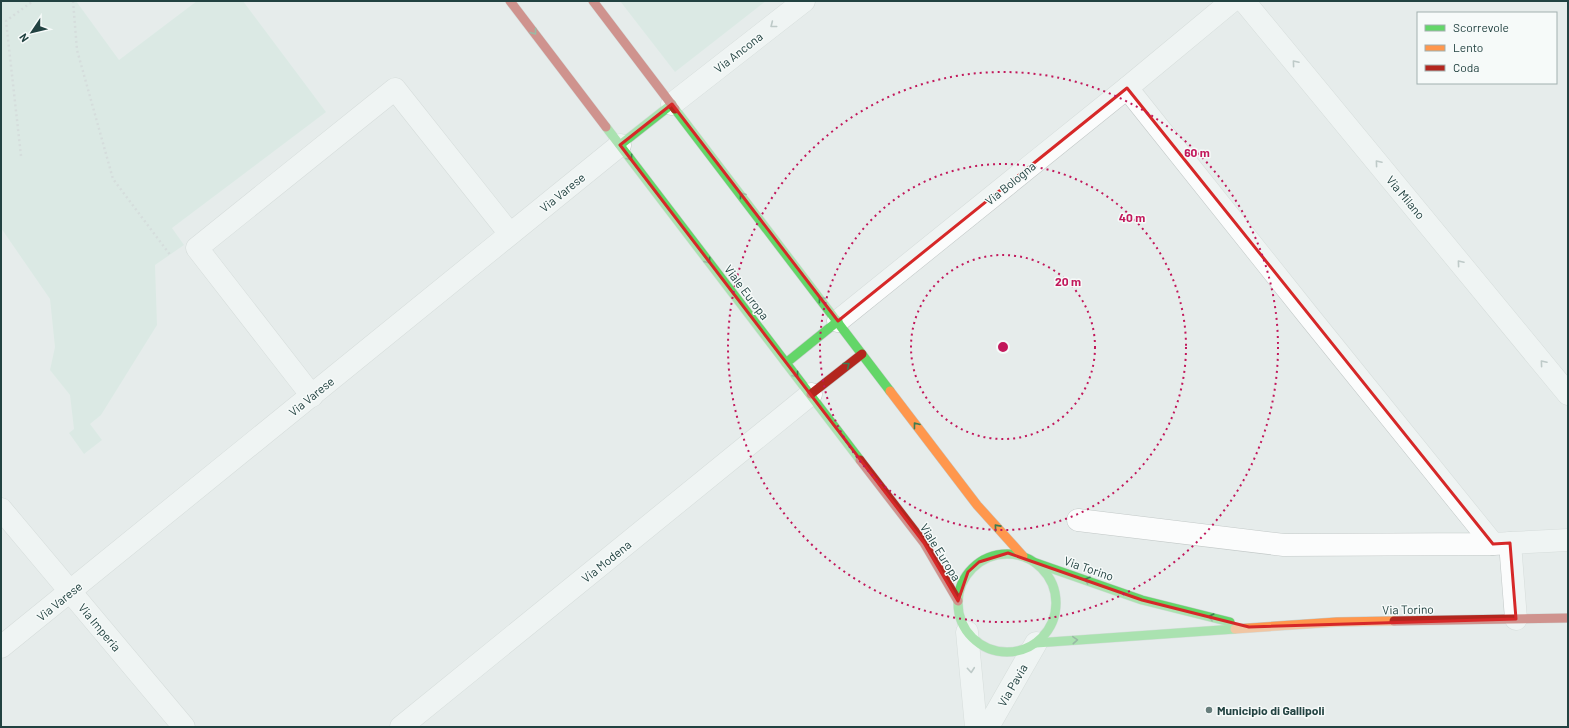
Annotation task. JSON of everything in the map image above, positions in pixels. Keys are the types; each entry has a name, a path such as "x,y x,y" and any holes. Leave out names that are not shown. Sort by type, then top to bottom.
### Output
{"street":[{"name":"Viale Europa","path":"510,1 924,543 958,601"},
{"path":"593,1 977,505 1023,556"},
{"name":"Via Ancona","path":"672,104 804,1"},
{"name":"Via Bologna","path":"786,363 1128,88 1232,1"},
{"name":"Via Milano","path":"1244,1 1568,394"},
{"path":"1128,88 1298,302 1502,543 1516,619"},
{"path":"312,396 197,248 395,89 510,234"},
{"path":"620,145 672,104"},
{"name":"Via Varese","path":"1,647 620,145"},
{"path":"811,394 862,354"},
{"name":"Via Modena","path":"401,727 811,394"},
{"name":"Via Imperia","path":"1,509 184,727"},
{"path":"1078,520 1284,545 1502,543 1568,540"},
{"path":"967,632 978,643 992,650 1007,652 1022,650 1036,643 1047,632 1054,618 1057,603 1054,587 1047,574 1036,563 1023,556 1008,553 993,555 979,562 968,572 961,586 958,601 960,617 967,632 976,727"},
{"name":"Via Torino","path":"1036,563 1142,600 1249,627"},
{"name":"Via Torino","path":"1036,643 1337,622 1568,618"},
{"name":"Via Pavia","path":"988,727 1036,643"}],"path":[{"path":"21,156 6,21 33,1"},
{"path":"73,1 77,50 113,179 174,260"}],"highlighted area":[{"path":"1127,88 1493,544 1510,543 1516,619 1249,627 1142,600 1008,553 979,562 968,572 958,601 924,543 620,145 672,104 838,321"}],"green space":[{"path":"1,1 76,1 119,60 197,1 243,1 326,112 172,228 184,245 155,265 157,325 101,415 90,424 102,440 84,454 69,433 74,429 70,395 50,370 55,347 50,299 1,228"},
{"path":"620,1 766,1 675,72"}],"traffic: fast":[{"path":"620,145 672,104"},
{"path":"675,109 890,391"},
{"path":"606,127 860,460"},
{"path":"786,363 838,321"},
{"path":"1007,554 1026,558 1042,568 1052,584 1056,603 1052,622 1042,638 1026,648 1007,652 988,648 972,638 962,622 958,603 962,584 972,568 988,558 1007,554"},
{"path":"1036,563 1142,600 1230,622"},
{"path":"1036,643 1235,629"}],"traffic: slow":[{"path":"890,391 977,505 1023,556"},
{"path":"1235,629 1337,622 1394,621"}],"traffic: jam":[{"path":"510,1 606,127"},
{"path":"593,1 675,109"},
{"path":"811,394 862,354"},
{"path":"860,460 924,543 958,601"},
{"path":"1394,621 1568,618"}],"place":[{"name":"Municipio di Gallipoli","path":"1209,710"}]}
